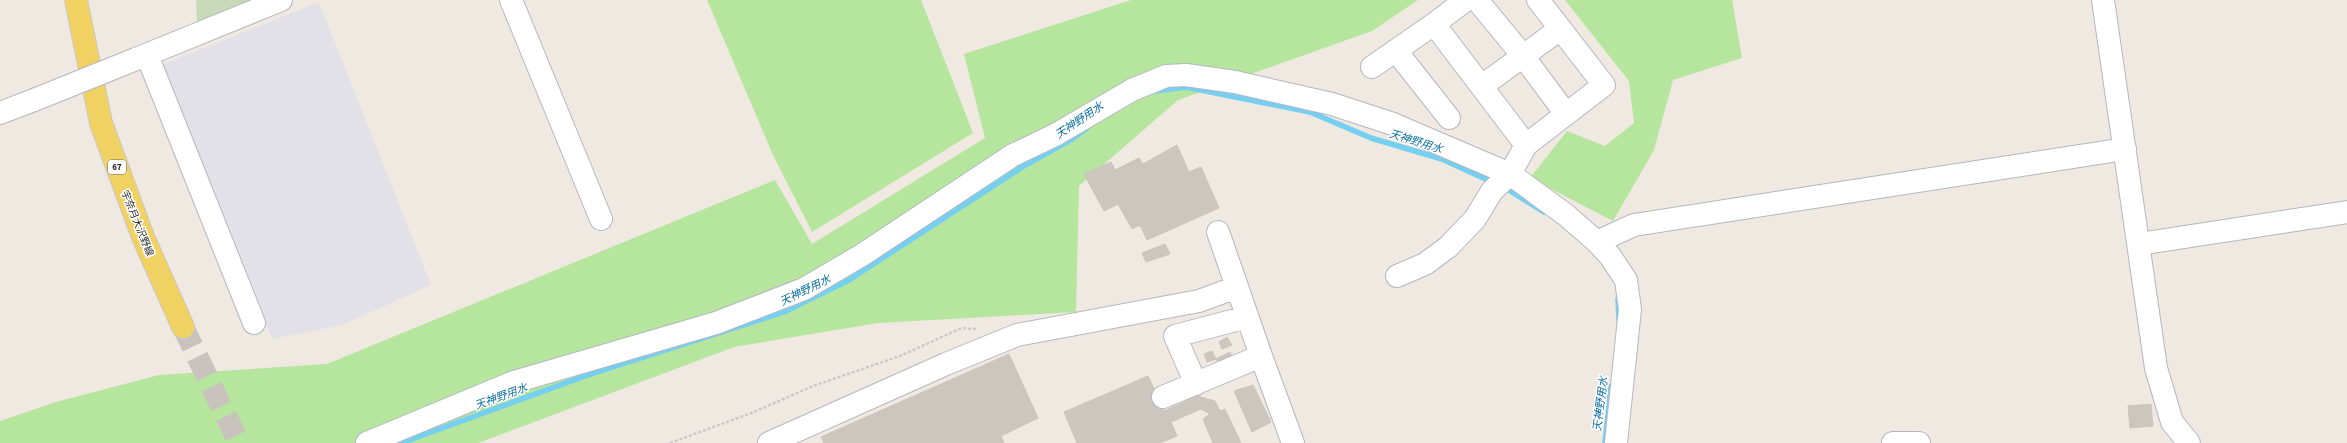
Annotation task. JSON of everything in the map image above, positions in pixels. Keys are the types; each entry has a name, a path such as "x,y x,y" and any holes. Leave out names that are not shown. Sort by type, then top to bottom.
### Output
{"main road":[{"name":"宇奈月大沢野線","path":"76,0 101,123 143,237 183,327"}],"street":[{"path":"0,113 281,0"},
{"path":"511,0 601,219"},
{"path":"1372,67 1466,0"},
{"path":"1477,0 1523,56 1566,114"},
{"path":"1397,276 1425,264 1448,247 1475,219 1492,191 1510,174 1526,145 1604,85 1538,0"},
{"path":"2103,0 2156,368 2172,422 2189,443"},
{"path":"1434,24 1526,145"},
{"path":"1482,86 1560,29"},
{"path":"1396,51 1449,118"},
{"path":"141,57 254,323"},
{"path":"367,443 514,382 716,323 804,290 862,255 1013,155 1055,135 1132,90 1166,76 1186,75 1235,82 1332,104 1393,124 1510,174 1566,215 1597,242 1610,256 1626,280 1630,309 1616,443"},
{"path":"1597,242 1634,225 2125,149"},
{"path":"2139,244 2347,212"},
{"path":"1218,232 1293,443"},
{"path":"779,441 946,364 1017,335 1198,301 1237,287"},
{"path":"1196,384 1175,336 1247,317"},
{"path":"1162,397 1261,356"},
{"path":"1893,443 1919,443"}],"path":[{"path":"670,443 754,412 813,386 900,356 962,328 982,329"}],"shaded area":[{"path":"319,2 431,285 342,325 272,339 162,65"}],"green space":[{"path":"196,0 254,0 197,22"},
{"path":"707,0 921,0 973,133 812,232 773,155"},
{"path":"1131,0 1418,0 1372,31 1178,100 1079,186 1076,312 878,323 734,347 478,443 0,443 0,421 56,402 159,375 327,364 775,180 812,244 985,138 964,54"},
{"path":"1565,0 1732,0 1742,58 1673,80 1654,150 1613,221 1530,178 1567,131 1605,146 1634,123 1629,81"}],"building":[{"path":"1177,145 1189,172 1201,167 1219,208 1147,240 1140,225 1132,229 1118,204 1104,211 1084,174 1111,162 1115,170 1139,158 1143,164"},
{"path":"1165,244 1170,254 1146,262 1142,253"},
{"path":"1227,337 1232,345 1222,349 1219,342"},
{"path":"1212,351 1216,359 1207,362 1204,354"},
{"path":"1230,352 1233,359 1220,366 1216,359"},
{"path":"1009,354 1038,418 1001,436 1004,443 824,443 821,437"},
{"path":"1148,376 1164,411 1197,396 1215,401 1220,411 1225,409 1241,443 1213,443 1203,419 1210,414 1201,409 1171,422 1177,436 1160,443 1077,443 1064,412"},
{"path":"1253,385 1271,422 1252,432 1234,391"},
{"path":"2151,404 2153,426 2130,428 2128,406"}],"waterway":[{"name":"天神野用水","path":"1155,91 1186,87 1310,112 1371,138 1442,159 1494,183"},
{"name":"天神野用水","path":"401,443 585,376 784,312 849,280 1022,167 1072,139 1087,128"},
{"name":"天神野用水","path":"1504,187 1544,212"},
{"name":"天神野用水","path":"1618,299 1619,320"},
{"name":"天神野用水","path":"1605,443 1611,386"}],"tunnel":[{"path":"183,327 239,443"}]}
